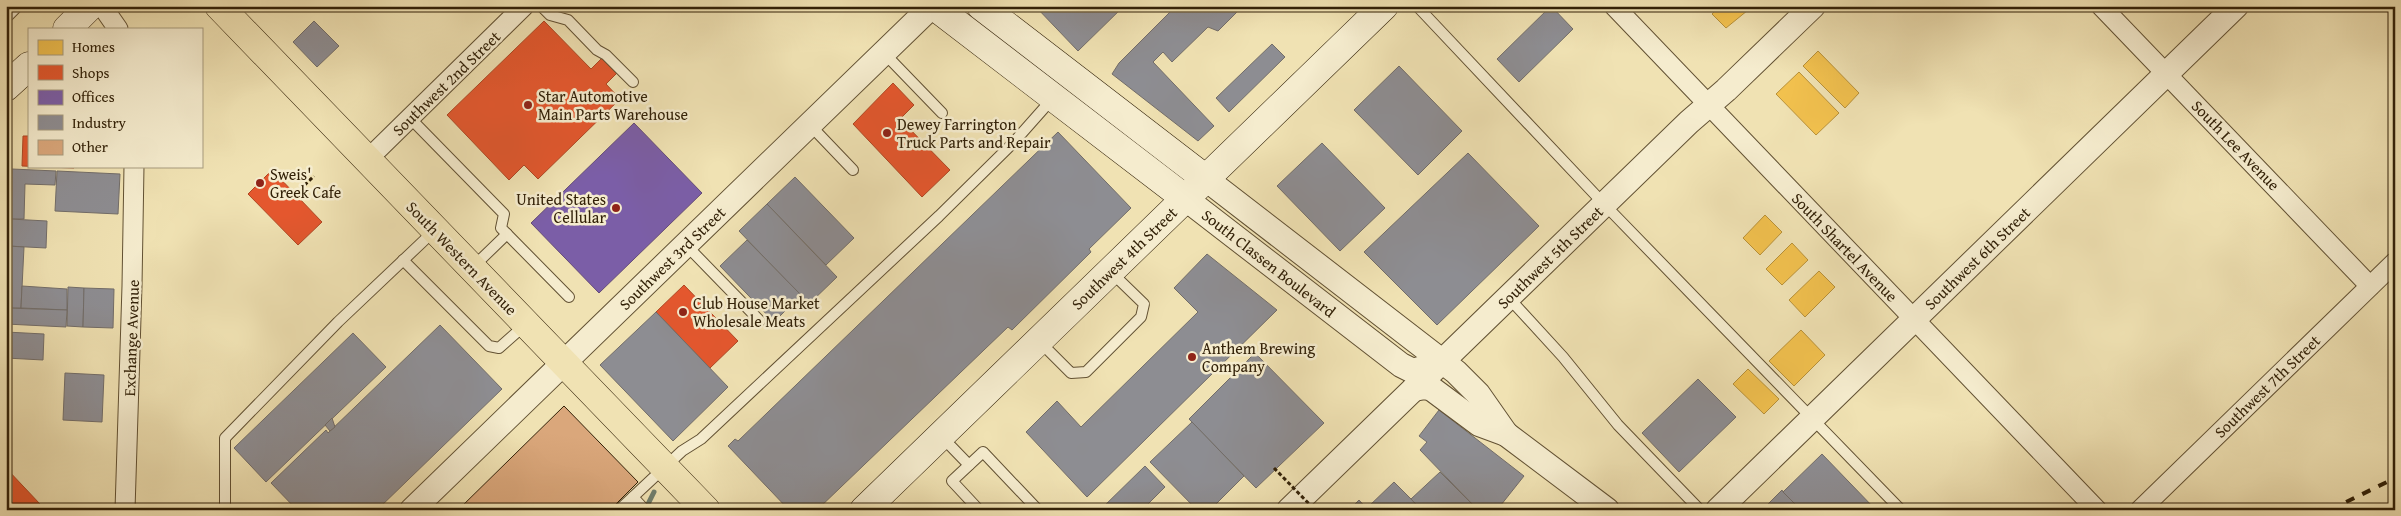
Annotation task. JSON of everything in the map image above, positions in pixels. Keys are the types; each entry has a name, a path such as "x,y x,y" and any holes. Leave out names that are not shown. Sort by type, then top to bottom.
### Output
{"main road":[{"path":"68,28 90,6"},
{"name":"South Western Avenue","path":"219,6 706,510"},
{"name":"South Classen Boulevard","path":"933,6 1186,199"},
{"name":"South Classen Boulevard","path":"981,6 1206,179"},
{"name":"Southwest 4th Street","path":"864,510 1384,6"}],"street":[{"path":"102,6 117,28"},
{"name":"Southwest 2nd Street","path":"367,160 524,6"},
{"name":"Southwest 3rd Street","path":"412,510 933,6"},
{"name":"South Shartel Avenue","path":"1614,6 2098,510"},
{"name":"Southwest 5th Street","path":"1289,510 1604,204 1813,6"},
{"name":"South Lee Avenue","path":"2101,6 2168,73 2370,286"},
{"name":"Southwest 6th Street","path":"1718,510 2236,6"},
{"name":"Exchange Avenue","path":"125,510 134,168"},
{"name":"South Classen Boulevard","path":"1206,179 1471,386 1506,434"},
{"name":"South Classen Boulevard","path":"1186,199 1401,365 1413,371 1442,362"},
{"name":"Southwest 7th Street","path":"2140,510 2395,262"},
{"name":"South Classen Boulevard","path":"1414,388 1425,387 1432,389 1479,424 1506,434 1607,510"}],"lane":[{"path":"7,14 18,6"},
{"path":"542,6 550,15 568,20 597,50 606,55 633,82"},
{"path":"1417,6 1604,204 1901,510"},
{"path":"884,53 942,113"},
{"path":"619,510 682,451 701,439 857,294 1014,142 1054,97"},
{"path":"410,118 504,214 501,228 569,298"},
{"path":"810,125 853,170"},
{"path":"225,510 225,438 338,322 436,230"},
{"path":"472,268 507,234"},
{"path":"686,245 760,322"},
{"path":"403,260 489,346 499,348 526,324"},
{"path":"1038,341 1071,373 1086,372 1141,316 1144,304 1110,271"},
{"path":"1508,297 1563,357 1618,425 1700,510"},
{"path":"941,436 969,465"},
{"path":"979,510 952,481 982,452 1038,510"},
{"path":"633,497 645,510"}],"path":[{"path":"295,194 314,176"},
{"path":"1274,468 1315,510"}],"building: Homes":[{"path":"1720,6 1753,6 1726,28 1712,14"},
{"path":"1818,51 1859,93 1845,108 1803,66"},
{"path":"1799,72 1839,113 1816,135 1776,94"},
{"path":"1765,215 1782,232 1760,255 1743,238"},
{"path":"1792,243 1808,260 1782,285 1766,269"},
{"path":"1819,271 1835,287 1805,317 1789,300"},
{"path":"1801,330 1825,355 1794,386 1769,361"},
{"path":"1748,369 1779,399 1764,414 1733,384"}],"building: Shops":[{"path":"544,21 591,69 602,58 617,73 606,84 620,99 538,179 524,165 509,180 447,115"},
{"path":"893,83 914,105 900,119 950,170 922,197 853,124"},
{"path":"23,136 28,136 28,166 22,166"},
{"path":"272,170 322,222 298,245 248,194"},
{"path":"684,285 738,341 710,368 656,312"},
{"path":"6,468 40,504 34,510 6,510"}],"building: Offices":[{"path":"634,123 702,193 599,293 531,223"}],"building: Industry":[{"path":"1035,6 1124,6 1078,51"},
{"path":"1176,6 1236,6 1239,10 1218,31 1208,27 1172,62 1163,52 1153,62 1214,126 1198,141 1112,74 1119,63"},
{"path":"1551,6 1573,29 1519,82 1497,59"},
{"path":"314,21 339,46 317,67 293,42"},
{"path":"1272,44 1285,57 1229,112 1216,98"},
{"path":"1399,66 1462,131 1418,175 1354,110"},
{"path":"1058,132 1131,208 1089,249 1091,252 1012,330 1008,327 817,510 789,510 728,446 735,439 738,441"},
{"path":"1322,143 1385,208 1340,251 1277,186"},
{"path":"1468,153 1539,226 1437,325 1364,252"},
{"path":"12,169 56,171 55,185 25,184 24,219 10,219"},
{"path":"57,171 120,174 118,214 55,211"},
{"path":"795,177 854,238 826,265 767,204"},
{"path":"767,204 837,277 809,304 739,231"},
{"path":"10,219 47,221 46,248 8,246"},
{"path":"747,240 801,295 774,322 720,266"},
{"path":"8,246 24,247 21,308 6,308"},
{"name":"Anthem Brewing Company","path":"1207,254 1277,310 1087,497 1026,432 1057,401 1081,427 1198,312 1174,288"},
{"path":"22,286 67,289 67,310 21,308"},
{"path":"68,287 84,288 83,327 67,326"},
{"path":"84,288 114,289 113,328 83,327"},
{"path":"6,308 67,310 66,327 6,324"},
{"path":"656,312 728,387 673,441 600,365"},
{"path":"440,325 502,389 377,510 297,510 271,483 326,430 328,433"},
{"path":"6,332 44,334 43,360 6,358"},
{"path":"353,333 386,367 266,482 234,448"},
{"path":"1255,353 1324,423 1256,488 1189,419"},
{"path":"65,373 104,375 102,422 63,420"},
{"path":"1698,379 1736,417 1679,472 1642,433"},
{"path":"1439,410 1524,476 1497,510 1478,510 1420,450 1427,442 1419,436"},
{"path":"332,418 335,427 330,431 325,425"},
{"path":"1192,422 1244,476 1210,510 1197,510 1150,462"},
{"path":"1822,454 1876,510 1801,510 1783,492"},
{"path":"1145,466 1165,487 1142,510 1100,510"},
{"path":"1440,472 1478,510 1421,510 1411,499"},
{"path":"1394,482 1421,510 1368,510 1367,508"},
{"path":"1782,490 1801,510 1769,510 1766,506"},
{"path":"1359,500 1368,510 1349,510"}],"building: Other":[{"path":"564,406 638,482 610,510 458,510"}],"waterway":[{"path":"645,510 654,492"}],"railway":[{"path":"2330,510 2395,478"}],"place":[{"name":"Star Automotive Main Parts Warehouse","path":"528,105"},
{"name":"Dewey Farrington Truck Parts and Repair","path":"887,133"},
{"name":"Sweis' Greek Cafe","path":"260,183"},
{"name":"United States Cellular","path":"616,208"},
{"name":"Club House Market Wholesale Meats","path":"683,312"},
{"name":"Anthem Brewing Company","path":"1192,357"}]}
